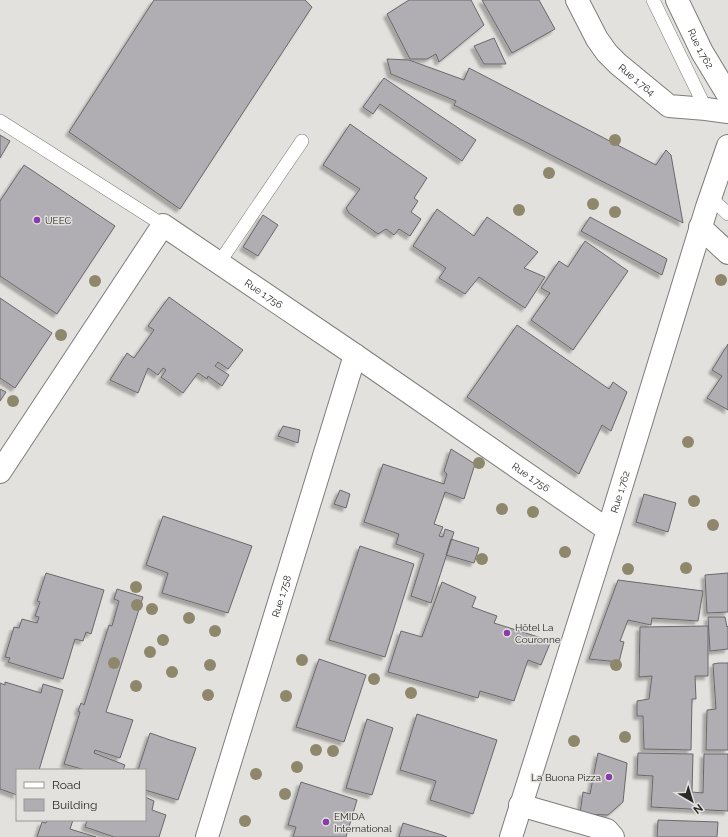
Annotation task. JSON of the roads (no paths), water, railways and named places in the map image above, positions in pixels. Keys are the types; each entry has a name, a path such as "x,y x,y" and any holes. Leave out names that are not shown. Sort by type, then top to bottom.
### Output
{"street":[{"name":"Rue 1.764","path":"577,0 597,39 607,53 618,64 669,106 728,112"},
{"name":"Rue 1.762","path":"677,0 702,52 728,95"},
{"name":"Rue 1.762","path":"510,837 608,530 700,227 728,146"},
{"name":"Rue 1.756","path":"163,225 356,355 608,530"},
{"path":"0,472 163,225"},
{"path":"700,227 728,253"},
{"name":"Rue 1.758","path":"207,837 356,355"},
{"path":"520,805 608,830 613,837"}],"lane":[{"path":"653,0 706,109"},
{"path":"0,121 163,225"},
{"path":"219,263 302,141"},
{"path":"710,197 728,214"}],"place":[{"name":"UEEC","path":"37,220"},
{"name":"Hôtel La Couronne","path":"507,633"},
{"name":"La Buona Pizza","path":"609,777"},
{"name":"EMIDA International","path":"326,822"}]}
